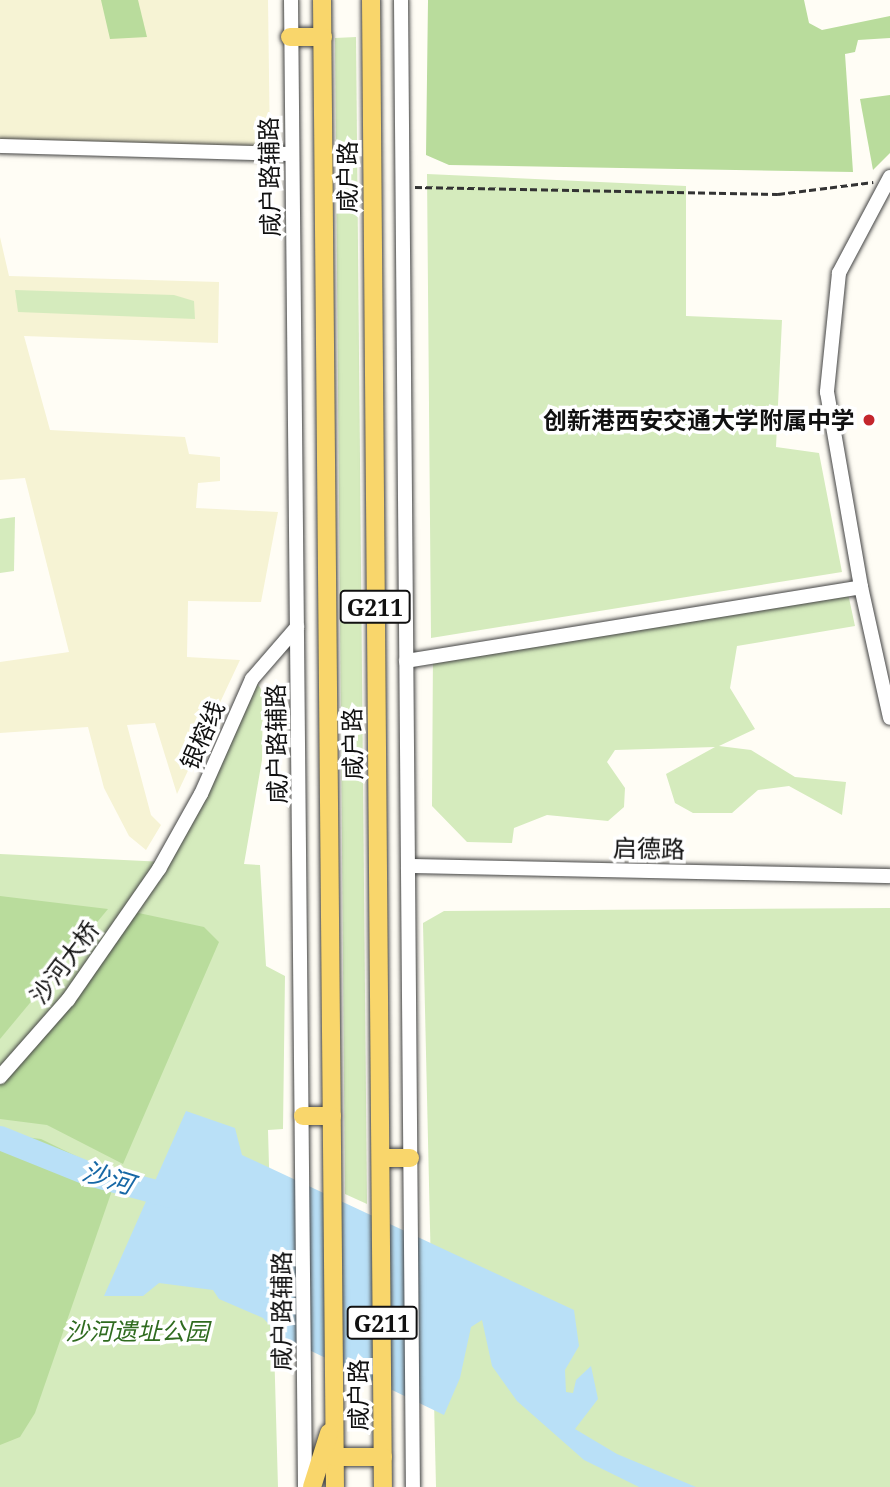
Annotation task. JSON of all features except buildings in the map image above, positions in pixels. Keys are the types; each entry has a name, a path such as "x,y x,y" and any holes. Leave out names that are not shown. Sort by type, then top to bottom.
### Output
{"main road":[{"name":"咸户路","path":"323,0 335,1487"},
{"name":"咸户路","path":"371,0 383,1487"},
{"path":"290,37 323,37"},
{"path":"303,1116 332,1116"},
{"path":"381,1158 410,1158"},
{"path":"312,1487 334,1410"},
{"path":"335,1457 383,1461 394,1487"}],"street":[{"name":"咸户路辅路","path":"291,0 305,1487"},
{"path":"401,0 413,1487"},
{"path":"0,146 291,154"},
{"path":"888,179 839,274 827,392 861,587 890,718"},
{"path":"406,660 861,587"},
{"name":"银榕线","path":"159,869 201,794 252,678 297,627"},
{"name":"启德路","path":"408,866 890,876"},
{"name":"沙河大桥","path":"0,1077 68,1000 159,869"}],"path":[{"path":"402,187 778,194 888,179"}],"shaded area":[{"path":"0,0 268,0 270,150 0,145"},
{"path":"0,237 9,276 219,282 218,343 24,336 50,430 185,437 189,454 220,457 220,481 198,483 196,508 278,512 261,602 188,601 187,657 240,660 177,794 155,723 127,725 151,815 161,825 146,850 129,836 104,788 88,727 0,733 0,662 69,652 25,478 0,480"}],"green space":[{"path":"101,0 138,0 147,37 110,39"},
{"path":"428,0 804,0 809,23 822,30 890,16 890,38 858,40 855,52 845,54 853,172 449,165 426,155"},
{"path":"356,37 367,1204 345,1194 335,38"},
{"path":"890,95 890,153 873,170 860,99"},
{"path":"427,174 686,186 686,316 782,320 776,447 819,453 842,572 431,638"},
{"path":"15,290 174,295 194,301 195,319 18,312"},
{"path":"15,517 14,571 0,573 0,519"},
{"path":"846,584 855,626 737,646 730,688 755,729 719,746 751,750 795,777 846,782 842,815 789,786 758,790 732,813 693,813 675,803 666,774 715,747 615,750 607,762 625,788 624,807 608,821 547,815 514,828 512,843 467,842 432,806 433,650"},
{"name":"沙河遗址公园","path":"255,680 263,692 262,760 244,864 260,865 266,966 285,976 283,1129 268,1130 278,1487 0,1487 0,854 165,862"},
{"path":"0,896 108,909 0,1039"},
{"path":"890,908 890,1487 436,1487 423,923 444,911"},
{"path":"134,912 204,927 219,942 123,1164 47,1125 0,1119 0,1076"},
{"path":"0,1134 41,1139 117,1176 35,1413 20,1437 0,1445"}],"water":[{"path":"186,1111 235,1128 242,1155 574,1310 579,1346 565,1370 566,1392 573,1393 576,1380 591,1366 598,1399 575,1429 617,1454 696,1487 639,1487 584,1460 517,1401 492,1366 482,1320 471,1327 460,1378 444,1415 280,1336 263,1318 219,1299 213,1290 159,1283 143,1296 104,1296"}],"waterway":[{"name":"沙河","path":"0,1138 89,1174 182,1199"}],"place":[{"name":"创新港西安交通大学附属中学","path":"869,420"}]}
